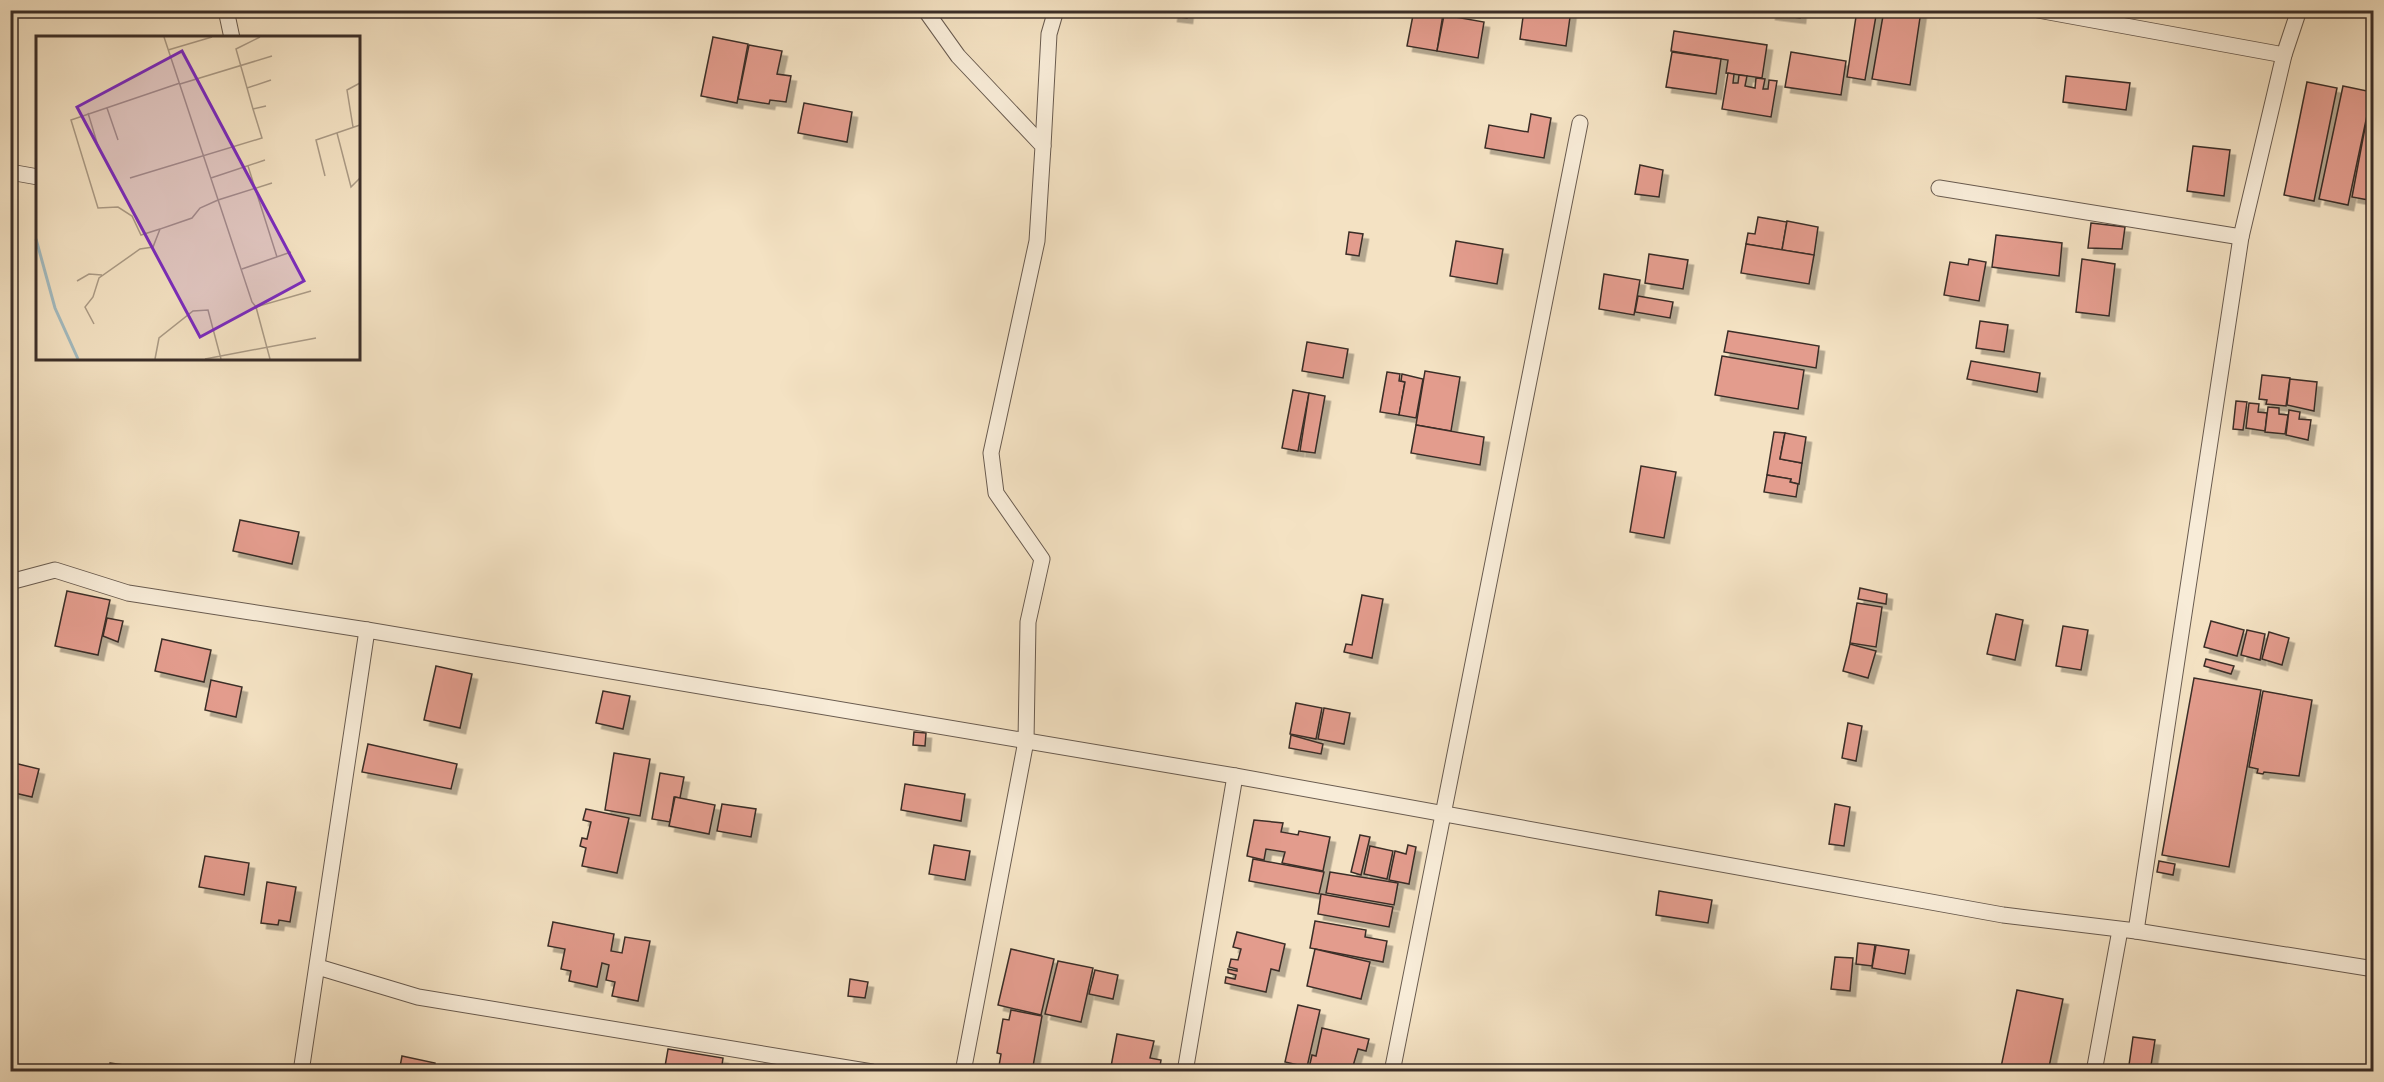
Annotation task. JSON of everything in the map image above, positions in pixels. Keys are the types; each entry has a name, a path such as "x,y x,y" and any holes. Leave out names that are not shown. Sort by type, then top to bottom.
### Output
{"street":[{"path":"226,10 232,36"},
{"path":"929,10 928,14 958,56 1043,146"},
{"path":"963,1071 1026,741 1028,622 1042,558 996,493 991,453 1037,241 1049,34 1056,10"},
{"path":"2038,10 2284,55"},
{"path":"2136,932 2241,237 2284,55 2299,10"},
{"path":"1392,1071 1580,123"},
{"path":"10,172 36,177"},
{"path":"1939,188 2241,237"},
{"path":"10,582 55,570 128,593 367,630 1235,776 2003,915 2136,932 2373,969"},
{"path":"301,1071 367,630"},
{"path":"1185,1071 1235,776"},
{"path":"2094,1071 2120,930"},
{"path":"318,967 418,997 872,1071"}],"building":[{"path":"1173,10 1188,10 1187,18 1172,16"},
{"path":"1414,10 1443,14 1437,51 1407,46"},
{"path":"1524,10 1571,10 1566,46 1520,39"},
{"path":"1771,10 1801,10 1800,18 1770,14"},
{"path":"1857,10 1877,10 1865,80 1847,77"},
{"path":"1884,10 1921,11 1910,85 1872,79"},
{"path":"1444,15 1484,22 1478,58 1437,51"},
{"path":"1674,31 1767,45 1762,78 1726,73 1728,60 1671,51"},
{"path":"713,37 748,44 737,103 701,96"},
{"path":"749,45 782,51 777,74 791,76 786,102 770,100 769,104 738,99"},
{"path":"1672,52 1721,59 1716,94 1666,87"},
{"path":"1791,52 1846,61 1841,95 1785,87"},
{"path":"1728,73 1734,74 1733,83 1738,83 1739,75 1747,76 1745,86 1755,88 1756,78 1765,79 1763,89 1768,89 1769,80 1777,81 1771,117 1722,109"},
{"path":"2066,76 2130,83 2126,110 2063,102"},
{"path":"2307,82 2337,88 2314,201 2284,195"},
{"path":"2374,85 2374,201 2352,197"},
{"path":"2343,86 2372,92 2348,205 2319,199"},
{"path":"804,103 852,112 847,142 798,133"},
{"path":"1531,114 1551,118 1544,158 1485,148 1489,125 1528,132"},
{"path":"2193,146 2230,150 2224,196 2187,191"},
{"path":"1640,165 1663,170 1659,197 1635,194"},
{"path":"1758,217 1787,222 1782,250 1746,244 1748,233 1755,234"},
{"path":"1787,221 1818,227 1814,255 1782,250"},
{"path":"2091,223 2125,227 2122,249 2088,248"},
{"path":"1349,232 1363,234 1359,256 1346,254"},
{"path":"1996,235 2062,243 2059,276 1992,267"},
{"path":"1456,241 1503,249 1497,284 1450,276"},
{"path":"1746,244 1814,255 1809,284 1741,273"},
{"path":"1649,254 1688,260 1683,289 1645,283"},
{"path":"1969,259 1986,262 1979,301 1944,295 1950,262 1968,265"},
{"path":"2082,259 2115,264 2109,316 2076,312"},
{"path":"1604,274 1640,280 1634,315 1599,309"},
{"path":"1638,296 1673,302 1670,318 1635,312"},
{"path":"1980,321 2008,325 2004,352 1976,348"},
{"path":"1728,331 1819,346 1816,368 1724,352"},
{"path":"1307,342 1348,349 1343,378 1302,371"},
{"path":"1722,356 1804,370 1798,409 1715,395"},
{"path":"1971,361 2040,373 2037,392 1967,379"},
{"path":"1425,371 1460,377 1451,431 1416,425"},
{"path":"1387,372 1400,374 1399,381 1405,382 1399,415 1380,412"},
{"path":"1402,374 1423,379 1416,418 1399,415 1405,382 1401,381"},
{"path":"2262,375 2290,378 2286,406 2266,404 2267,400 2259,399"},
{"path":"2290,379 2317,382 2314,411 2287,405"},
{"path":"1293,390 1309,393 1298,451 1282,448"},
{"path":"1309,393 1325,396 1315,453 1300,451"},
{"path":"2236,401 2247,402 2243,430 2233,429"},
{"path":"2249,403 2259,404 2258,412 2267,413 2265,431 2246,428"},
{"path":"2268,407 2279,408 2279,414 2288,415 2285,434 2265,432"},
{"path":"2289,410 2300,412 2299,419 2311,420 2308,440 2286,435"},
{"path":"1416,425 1484,437 1480,465 1411,453"},
{"path":"1774,432 1785,433 1780,459 1802,463 1799,484 1790,482 1791,479 1767,475"},
{"path":"1785,433 1806,437 1802,463 1780,459"},
{"path":"1641,466 1676,472 1664,538 1630,532"},
{"path":"1767,475 1791,479 1790,482 1798,484 1796,497 1764,492"},
{"path":"240,520 299,532 292,564 233,551"},
{"path":"1860,588 1887,594 1886,604 1858,599"},
{"path":"67,591 110,600 98,655 55,646"},
{"path":"1362,595 1383,599 1372,658 1344,652 1346,644 1352,645"},
{"path":"1857,603 1882,607 1876,647 1850,643"},
{"path":"1996,614 2023,620 2015,660 1987,654"},
{"path":"107,618 123,621 118,642 103,636"},
{"path":"2211,621 2244,630 2237,656 2204,647"},
{"path":"2063,626 2088,630 2081,670 2056,666"},
{"path":"2247,630 2265,634 2260,660 2241,655"},
{"path":"2269,632 2289,638 2282,665 2262,659"},
{"path":"162,639 211,650 204,682 155,671"},
{"path":"1850,644 1876,651 1868,678 1843,671"},
{"path":"2206,659 2234,666 2231,674 2204,666"},
{"path":"436,666 472,674 460,728 424,720"},
{"path":"2194,678 2261,690 2229,867 2162,855"},
{"path":"211,680 242,687 236,717 205,710"},
{"path":"603,691 630,696 623,729 596,723"},
{"path":"2263,691 2312,700 2299,776 2257,773 2258,769 2249,767"},
{"path":"1296,703 1322,708 1316,739 1290,734"},
{"path":"1324,708 1350,713 1344,744 1318,739"},
{"path":"1848,723 1862,726 1856,761 1842,758"},
{"path":"914,732 926,733 925,746 913,745"},
{"path":"1291,735 1323,744 1321,754 1289,748"},
{"path":"368,744 457,764 451,789 362,772"},
{"path":"614,753 650,759 640,816 605,810"},
{"path":"10,762 39,769 32,797 10,792"},
{"path":"660,773 684,777 680,798 674,797 670,822 652,819"},
{"path":"905,784 965,794 961,821 901,810"},
{"path":"675,797 715,805 709,834 669,826"},
{"path":"722,804 756,809 751,837 717,831"},
{"path":"1835,804 1850,807 1844,846 1829,844"},
{"path":"586,809 629,818 617,873 582,866 586,848 580,846 582,838 587,839 591,822 583,820"},
{"path":"1254,820 1283,823 1281,832 1298,835 1299,831 1330,837 1323,871 1282,863 1285,852 1266,849 1264,860 1247,856"},
{"path":"1360,835 1370,837 1361,875 1351,872"},
{"path":"934,845 970,851 965,880 929,874"},
{"path":"1408,845 1416,847 1409,884 1389,880 1395,851 1406,854"},
{"path":"1370,846 1393,851 1387,879 1364,874"},
{"path":"205,856 249,863 244,895 199,887"},
{"path":"1253,859 1324,872 1319,894 1249,881"},
{"path":"2159,861 2175,864 2173,875 2157,872"},
{"path":"1330,872 1398,883 1394,905 1326,893"},
{"path":"267,882 296,887 290,922 279,920 278,925 261,923"},
{"path":"1659,891 1712,900 1708,923 1656,915"},
{"path":"1321,894 1393,907 1389,927 1318,914"},
{"path":"1315,921 1366,930 1365,937 1387,941 1383,962 1310,948"},
{"path":"553,922 614,934 611,951 622,953 625,937 650,941 638,1001 612,996 615,982 606,980 609,965 602,963 597,987 569,981 571,971 561,969 565,949 548,946"},
{"path":"1237,932 1285,944 1279,971 1271,969 1266,992 1225,983 1226,977 1235,979 1236,975 1228,973 1228,969 1237,971 1229,967 1231,959 1238,960 1241,949 1233,947"},
{"path":"1858,943 1875,945 1872,966 1856,964"},
{"path":"1876,945 1909,950 1905,974 1872,968"},
{"path":"1011,949 1054,959 1041,1015 998,1005"},
{"path":"1315,949 1370,962 1361,999 1307,986"},
{"path":"1835,957 1853,958 1850,991 1831,989"},
{"path":"1058,961 1093,968 1081,1022 1045,1014"},
{"path":"1095,970 1118,975 1113,999 1089,994"},
{"path":"850,979 868,982 865,998 848,996"},
{"path":"2017,990 2063,999 2048,1072 2000,1072"},
{"path":"1298,1005 1320,1010 1307,1067 1285,1062"},
{"path":"1011,1010 1042,1016 1032,1072 999,1066 1001,1054 997,1053 1003,1019 1009,1020"},
{"path":"1322,1028 1369,1039 1366,1051 1358,1049 1353,1066 1359,1068 1358,1072 1321,1072 1309,1068 1312,1055 1316,1056"},
{"path":"1117,1034 1154,1041 1150,1058 1161,1060 1159,1072 1110,1072"},
{"path":"2133,1037 2155,1040 2150,1072 2128,1072"},
{"path":"668,1049 723,1058 721,1072 664,1072"},
{"path":"402,1056 435,1063 434,1072 399,1072"},
{"path":"110,1063 152,1069 151,1072 109,1072"},
{"path":"1287,1066 1314,1071 1314,1072 1286,1072"}]}
